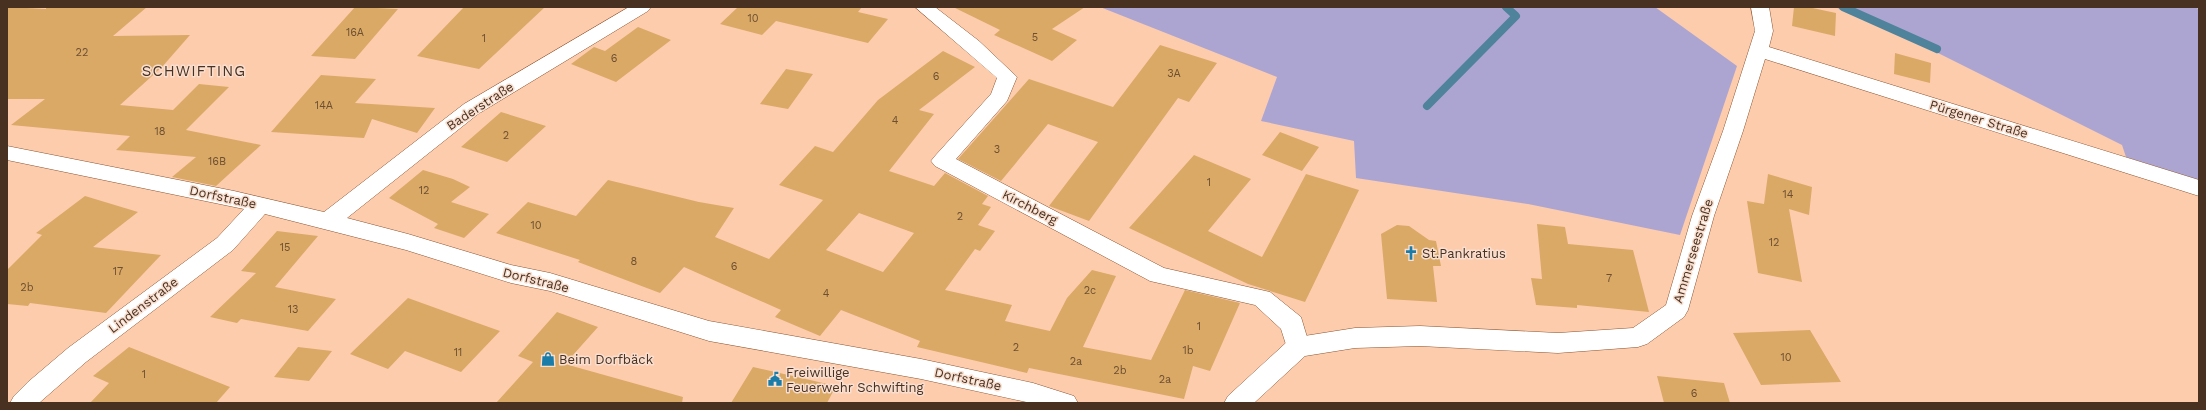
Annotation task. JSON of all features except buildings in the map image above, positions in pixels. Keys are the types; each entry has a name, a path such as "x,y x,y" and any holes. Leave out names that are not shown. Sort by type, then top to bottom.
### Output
{"street":[{"name":"Baderstraße","path":"328,221 471,109 642,7"},
{"name":"Kirchberg","path":"924,7 972,45 1007,77 1000,96 942,162 1158,275 1262,298 1292,324 1298,347"},
{"name":"Ammerseestraße","path":"1298,347 1355,338 1420,336 1558,343 1638,336 1676,310 1703,216 1733,131 1764,31 1760,7"},
{"name":"Pürgener Straße","path":"1758,50 2199,188"},
{"name":"Dorfstraße","path":"7,152 328,221 408,242 512,274 550,282 709,331 921,369 1033,393 1065,403"},
{"name":"Lindenstraße","path":"24,403 37,389 77,355 225,244 261,206"},
{"path":"1237,403 1298,347"}],"shaded area":[{"path":"1100,7 1655,7 1737,66 1680,235 1528,204 1356,178 1354,141 1261,121 1277,77"},
{"path":"1835,7 2194,7 2199,9 2199,180 2126,157 2122,145 1910,39"}],"waterway":[{"path":"1427,106 1516,16 1506,7"},
{"path":"1843,7 1937,49"}],"place":[{"name":"St.Pankratius","path":"1411,253"},
{"name":"Beim Dorfbäck","path":"548,359"},
{"name":"Freiwillige Feuerwehr Schwifting","path":"775,379"}],"district":[{"name":"SCHWIFTING","path":"194,71"}]}
